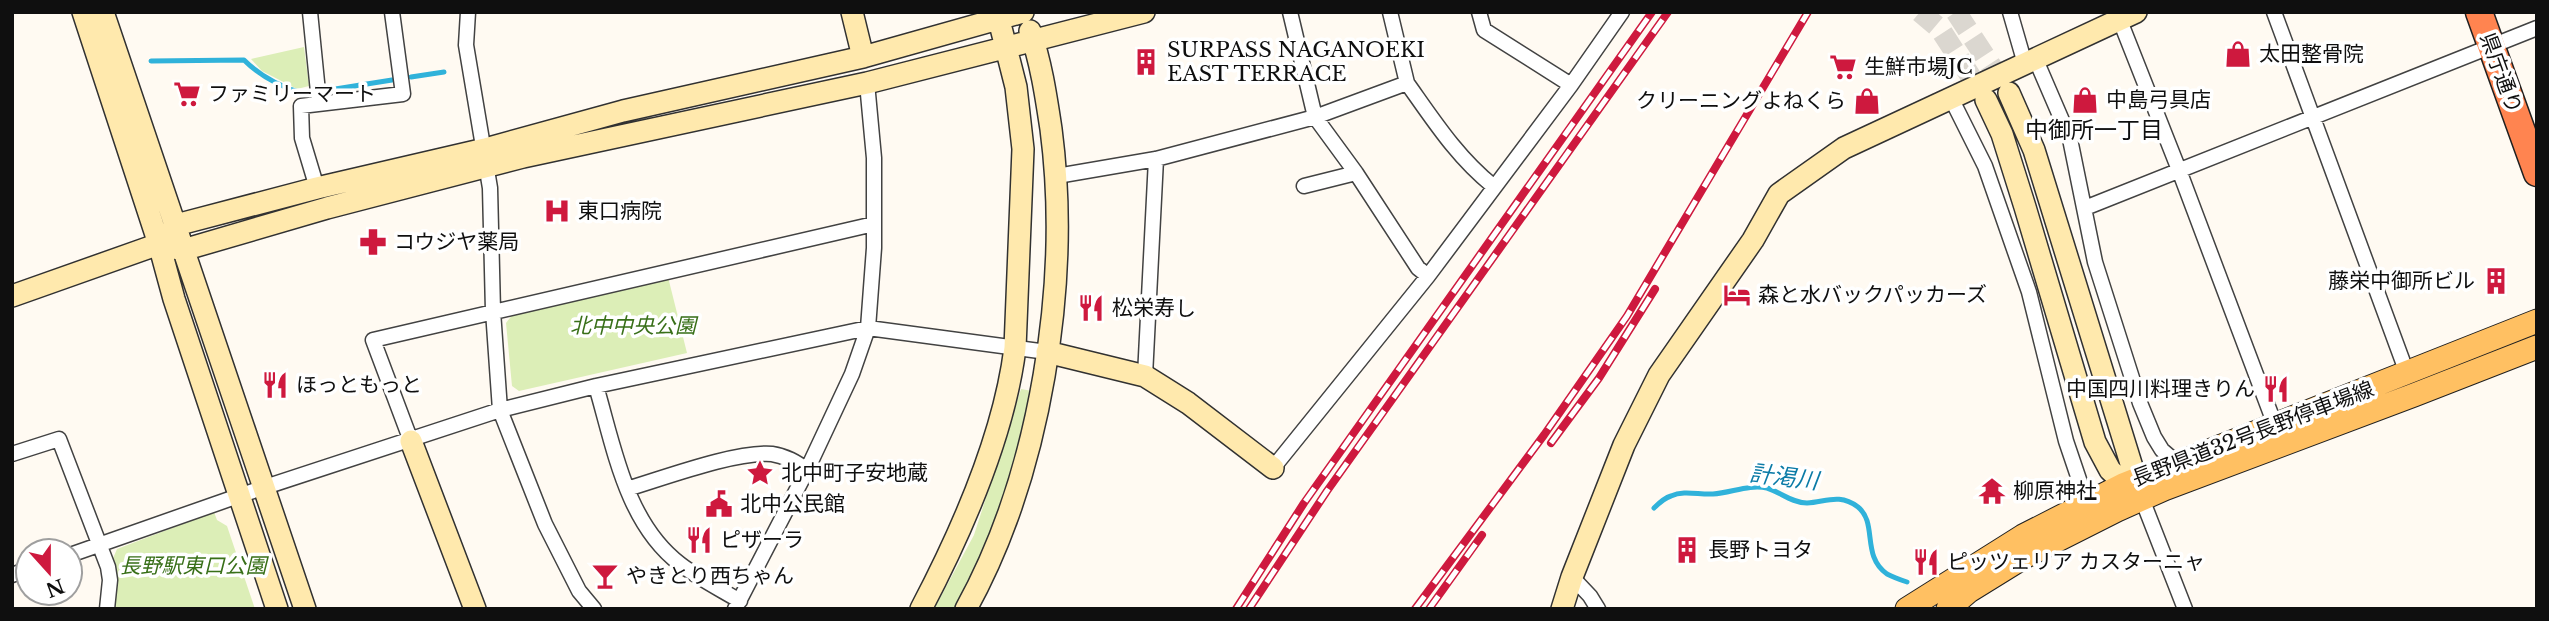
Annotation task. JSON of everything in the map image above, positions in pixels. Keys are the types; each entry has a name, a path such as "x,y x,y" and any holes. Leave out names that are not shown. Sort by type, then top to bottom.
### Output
{"highway":[{"name":"県庁通り","path":"2479,12 2537,173"}],"main road":[{"name":"長野県道32号長野停車場線","path":"1948,609 1969,590 2086,524 2134,488 2177,463 2537,321"},
{"name":"長野県道32号長野停車場線","path":"1907,609 2023,536 2087,503 2537,347"}],"street":[{"path":"83,12 159,244 174,299 277,609"},
{"path":"103,12 305,609"},
{"path":"310,12 319,102"},
{"path":"317,188 302,138 301,106 403,94 392,12"},
{"path":"468,12 466,45 490,188 492,311 500,410 545,524 579,591 594,609"},
{"path":"852,12 863,57"},
{"path":"159,244 183,250 486,158 623,111 863,57 998,16 1023,12 1034,41 1048,106 1057,176 1056,256 1047,352 1040,400 1023,471 990,557 966,609"},
{"path":"12,296 159,244 176,225 317,188 486,158 523,157 867,83 1143,12"},
{"path":"1290,12 1315,117 1356,173 1418,268 1427,276"},
{"path":"1390,12 1407,83 1447,141 1475,172 1493,186"},
{"path":"1479,12 1484,30 1571,85"},
{"path":"84,550 500,410 596,386 868,328 1047,352 1145,376 1188,403 1273,468 1427,276 1571,85 1622,12"},
{"path":"2010,12 2030,62 2070,139 2095,262 2140,403 2162,450 2177,463"},
{"path":"2274,12 2407,373"},
{"path":"1562,609 1624,445 1659,375 1753,240 1779,194 1844,148 2030,62 2124,15 2275,425"},
{"path":"921,609 953,548 988,455 1012,373 1023,149 1016,87 998,16"},
{"path":"2085,208 2537,28"},
{"path":"596,386 627,489 642,519 660,546 680,564 737,605 807,470 852,374 868,328 874,248 874,158 867,83"},
{"path":"1057,176 1156,159 1315,117 1407,83"},
{"path":"2009,93 2034,150 2134,488 2185,609"},
{"path":"1951,98 1985,166 2029,292 2066,441 2087,503"},
{"path":"1986,100 2002,134 2022,194 2095,442 2110,470 2134,488"},
{"path":"1145,376 1156,159"},
{"path":"1304,186 1356,173"},
{"path":"475,609 373,340 874,224"},
{"path":"12,454 59,439 108,567 110,580 107,609"},
{"path":"627,489 747,455 773,454 792,459 807,470"},
{"path":"1572,577 1598,609"}],"green space":[{"path":"304,47 309,86 297,89 262,71 251,59"},
{"name":"北中中央公園","path":"668,277 687,353 519,391 512,386 506,323 513,314"},
{"path":"1021,389 1032,391 1010,475 982,557 957,609 934,609 974,535"},
{"name":"長野駅東口公園","path":"214,512 217,520 227,526 255,609 112,609 111,563 117,549"}],"waterway":[{"path":"151,61 244,60 270,80 301,93"},
{"path":"411,77 444,72"},
{"path":"329,90 392,80"},
{"name":"計渇川","path":"1654,508 1664,499 1676,494 1713,494 1754,487 1767,488 1802,503 1845,500 1864,514 1874,558 1879,567 1887,574 1907,582"}],"tunnel":[{"path":"1920,12 1940,29 1986,100"},
{"path":"1956,12 2007,90"}],"railway":[{"path":"1236,609 1304,503 1652,12"},
{"path":"1249,609 1327,491 1668,12"},
{"path":"1415,609 1544,435 1627,316 1808,12"},
{"path":"1551,443 1599,378 1655,289"},
{"path":"1429,609 1482,535"}],"place":[{"name":"太田整骨院","path":"2238,54"},
{"name":"SURPASS NAGANOEKI EAST TERRACE","path":"1146,62"},
{"name":"生鮮市場JC","path":"1843,67"},
{"name":"ファミリーマート","path":"187,94"},
{"name":"中島弓具店","path":"2085,100"},
{"name":"クリーニングよねくら","path":"1867,101"},
{"name":"東口病院","path":"557,211"},
{"name":"コウジヤ薬局","path":"373,242"},
{"name":"藤栄中御所ビル","path":"2496,281"},
{"name":"森と水バックパッカーズ","path":"1737,295"},
{"name":"松栄寿し","path":"1091,308"},
{"name":"ほっともっと","path":"275,385"},
{"name":"中国四川料理きりん","path":"2276,389"},
{"name":"北中町子安地蔵","path":"760,473"},
{"name":"柳原神社","path":"1992,491"},
{"name":"北中公民館","path":"719,504"},
{"name":"ピザーラ","path":"699,540"},
{"name":"長野トヨタ","path":"1687,550"},
{"name":"ピッツェリア カスターニャ","path":"1926,562"},
{"name":"やきとり西ちゃん","path":"605,576"}],"district":[{"name":"中御所一丁目","path":"2094,130"}]}
